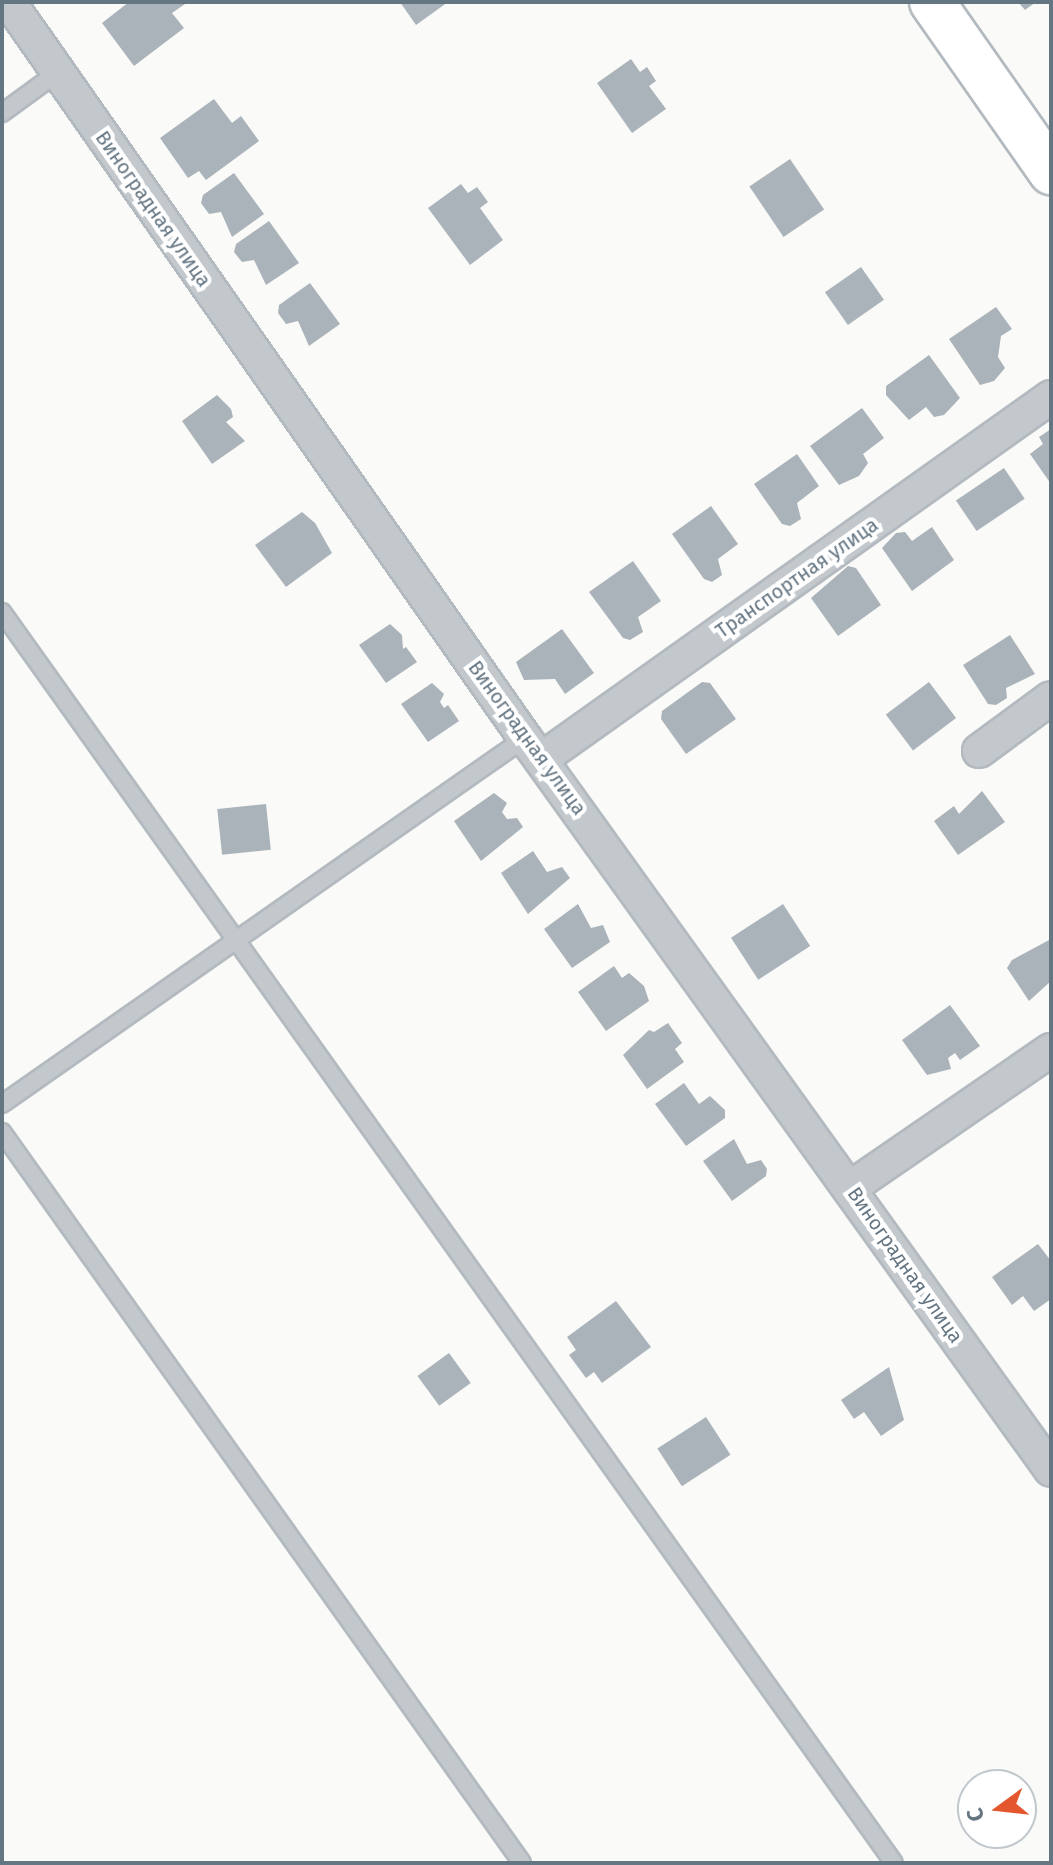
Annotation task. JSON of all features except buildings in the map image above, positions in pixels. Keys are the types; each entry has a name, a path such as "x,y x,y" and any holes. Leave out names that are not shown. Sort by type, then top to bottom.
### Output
{"street":[{"name":"Виноградная улица","path":"9,2 534,748 1051,1470"},
{"path":"932,2 1051,172"},
{"name":"Транспортная улица","path":"534,748 1051,397"},
{"path":"979,751 1051,698"},
{"path":"850,1188 1051,1050"}],"lane":[{"path":"2,113 57,73"},
{"path":"2,612 894,1863"},
{"path":"2,1104 235,939 534,748"},
{"path":"2,1132 522,1863"}]}
